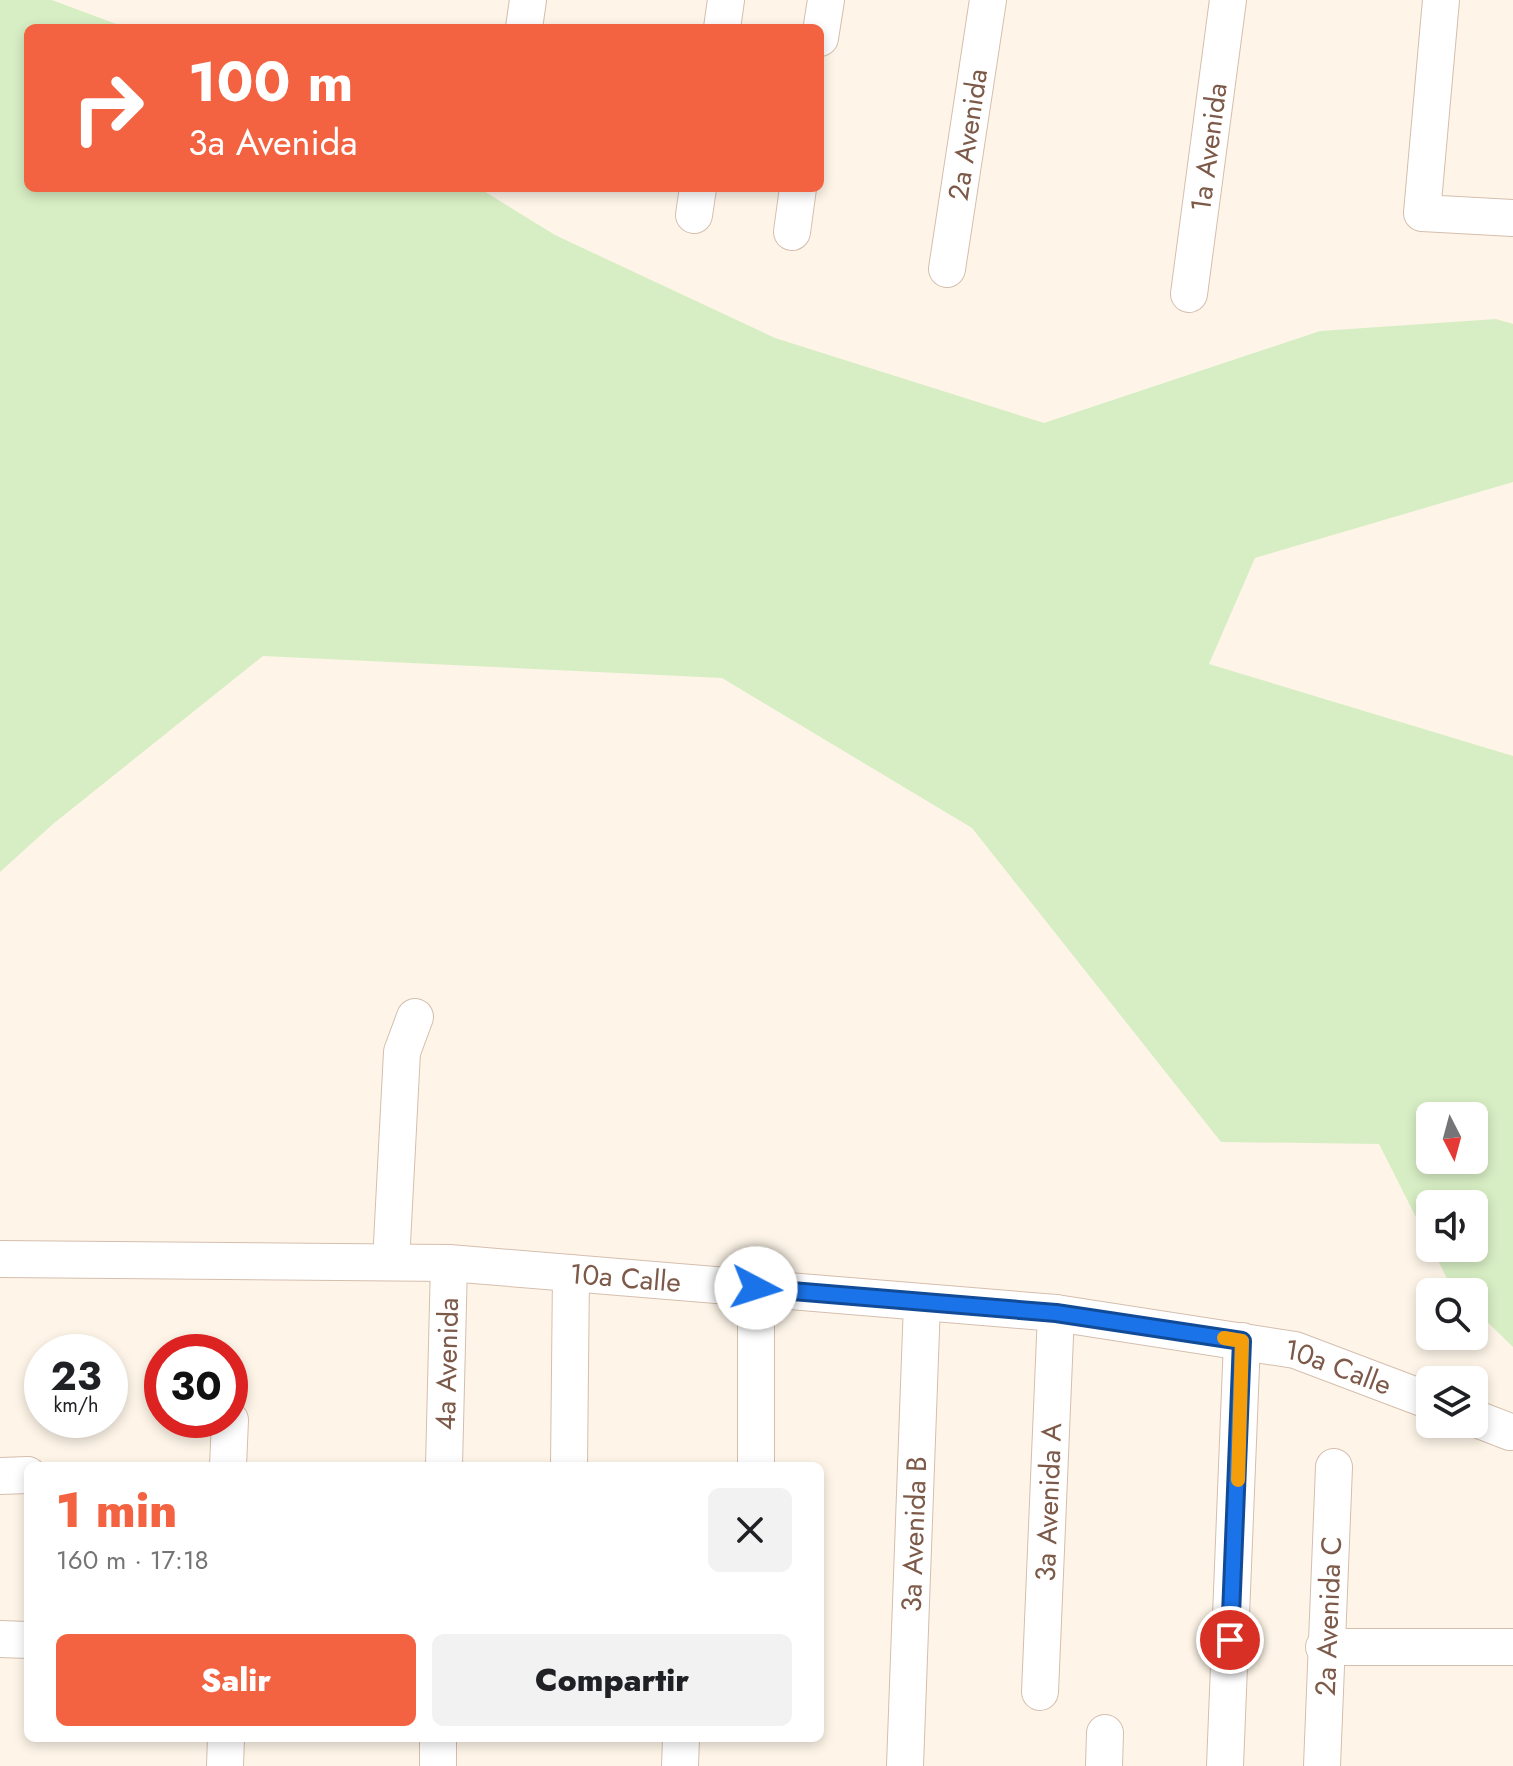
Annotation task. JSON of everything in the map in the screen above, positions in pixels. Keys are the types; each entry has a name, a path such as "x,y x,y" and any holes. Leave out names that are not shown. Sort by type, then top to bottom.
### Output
{"street":[{"path":"525,24 528,0"},
{"path":"723,24 726,0"},
{"path":"822,24 826,0"},
{"name":"2a Avenida","path":"947,269 988,0"},
{"name":"1a Avenida","path":"1189,294 1228,0"},
{"path":"1441,0 1422,213 1513,218"},
{"path":"792,232 797,192"},
{"path":"391,1262 402,1052 415,1017"},
{"name":"10a Calle","path":"0,1259 449,1263 1056,1313 1295,1350 1416,1396"},
{"name":"4a Avenida","path":"444,1462 449,1263"},
{"path":"569,1462 571,1273"},
{"path":"756,1288 756,1462"},
{"name":"3a Avenida B","path":"905,1766 922,1303"},
{"name":"3a Avenida A","path":"1040,1692 1056,1313"},
{"path":"1225,1766 1242,1341"},
{"path":"1488,1423 1510,1432"},
{"path":"228,1462 229,1438"},
{"name":"2a Avenida C","path":"1322,1766 1324,1647 1334,1467"},
{"path":"0,1476 24,1475"},
{"path":"0,1639 24,1640"},
{"path":"1324,1647 1513,1647"},
{"path":"225,1766 226,1742"},
{"path":"438,1742 438,1766"},
{"path":"680,1766 681,1742"}],"green space":[{"path":"0,0 52,0 116,24 24,24 24,192 485,192 555,235 775,338 1044,423 1320,331 1496,319 1513,324 1513,482 1255,558 1209,664 1513,756 1513,1347 1488,1323 1488,1278 1447,1278 1439,1262 1488,1262 1488,1190 1416,1190 1416,1217 1379,1144 1221,1142 972,828 722,678 263,656 53,824 0,872"}],"slow traffic":[{"path":"1224,1338 1242,1341 1238,1480"}],"route":[{"path":"756,1288 1056,1313 1242,1341 1230,1640"}]}
